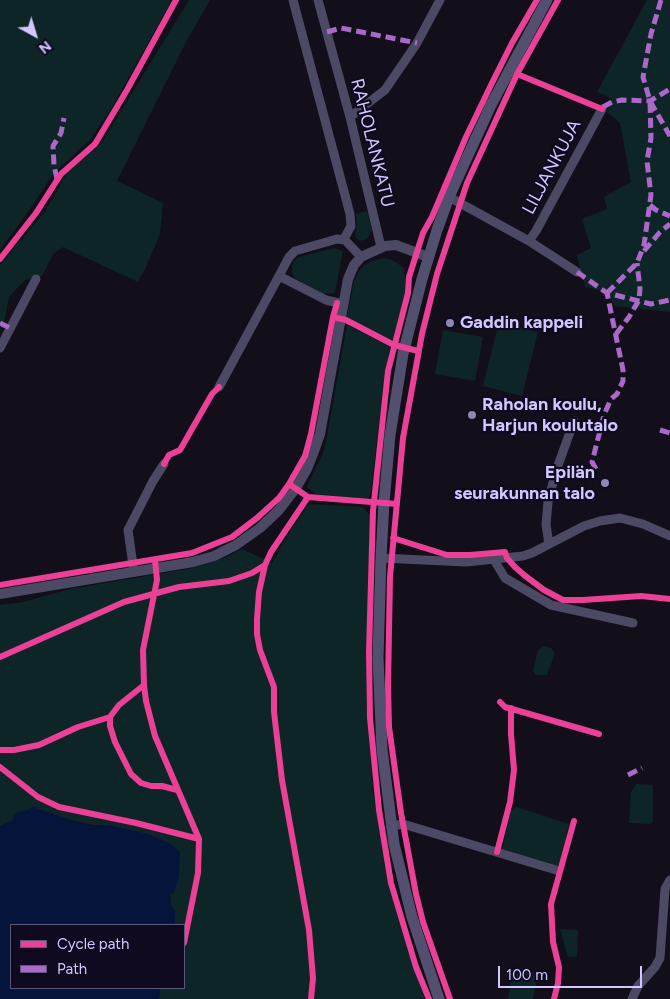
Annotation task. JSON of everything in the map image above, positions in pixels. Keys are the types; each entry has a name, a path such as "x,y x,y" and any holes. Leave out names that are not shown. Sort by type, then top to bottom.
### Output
{"main road":[{"path":"439,999 408,903 394,844 382,749 378,657 386,471 398,380 428,257 449,197 491,105 547,0"}],"street":[{"path":"294,0 350,214 351,226 344,239"},
{"name":"RAHOLANKATU","path":"318,0 350,117 381,247"},
{"path":"350,117 385,90 417,43 440,0"},
{"name":"LILJANKUJA","path":"529,241 602,109"},
{"path":"449,197 529,241 576,272"},
{"path":"219,388 289,257 295,251 337,239 344,239 360,257"},
{"path":"0,594 193,562 214,556 236,545 260,528 279,510 296,488 307,469 320,434 349,274 360,257 381,247 396,245 428,257"},
{"path":"280,276 329,302 343,304"},
{"path":"0,348 36,279"},
{"path":"549,544 546,524 548,502 556,471 574,421"},
{"path":"134,572 128,530 153,481 164,464"},
{"path":"381,558 447,562 494,560 523,556 592,523 600,520 620,518 643,524 670,536"},
{"path":"494,560 505,578 551,605 633,623"},
{"path":"392,826 403,824 556,870"},
{"path":"632,999 638,986 655,967 660,958 665,888 670,880"}],"green space":[{"path":"0,0 172,0 111,109 90,140 54,173 0,250"},
{"path":"189,0 210,0 186,42 117,181 163,203 160,234 143,274 138,282 63,247 54,253 42,276 25,280 9,297 3,329 0,327 0,265 46,210 68,171 101,144"},
{"path":"647,0 670,0 670,312 614,306 608,292 585,287 577,255 591,248 582,219 607,209 604,197 631,182 620,123 607,112 612,99 597,92"},
{"path":"367,211 372,230 367,239 360,241 355,237 356,214"},
{"path":"334,248 343,251 335,292 331,294 322,293 296,279 293,275 293,262 299,257"},
{"path":"384,258 394,261 404,268 406,286 394,338 391,340 347,317 354,281 359,271 364,265"},
{"path":"499,322 538,332 522,396 483,386"},
{"path":"347,325 390,347 382,394 371,492 369,497 365,499 316,494 307,487 326,442"},
{"path":"443,330 483,337 475,381 435,374"},
{"path":"309,504 363,507 370,515 366,704 373,792 382,847 394,901 425,999 159,999 160,989 185,989 185,924 175,924 175,912 171,905 170,895 179,876 179,867 113,826 91,825 59,817 0,886 0,605 23,602 70,589 188,569 224,558 242,549 272,563"},
{"path":"544,646 551,648 554,656 547,675 535,675 533,670 538,650"},
{"path":"636,784 653,785 653,822 650,824 629,823 631,792"},
{"path":"516,807 569,824 558,866 502,850 511,810"},
{"path":"560,929 578,930 577,957 568,957"},
{"path":"513,969 538,973 533,999 508,999"}],"water":[{"path":"33,807 91,825 113,826 148,834 171,844 180,852 179,876 174,893 170,895 171,905 175,912 175,924 10,924 10,989 160,989 159,999 0,999 0,826 13,820 14,814 17,812 26,811"}],"marked path":[{"path":"661,0 651,34 643,77 650,101 670,136"},
{"path":"327,32 341,28 417,43"},
{"path":"603,107 612,102 622,100 650,101 670,89"},
{"path":"607,293 637,263 644,245 651,195 647,161 651,138 650,101"},
{"path":"57,179 53,146 61,133 64,118"},
{"path":"650,205 670,216"},
{"path":"644,251 660,232 670,224"},
{"path":"616,334 639,300 640,289 637,263"},
{"path":"577,272 607,293 651,304 670,300"},
{"path":"596,469 592,462 604,415 611,399 617,394 623,381 623,370 607,293"},
{"path":"0,323 10,328"},
{"path":"660,430 670,433"},
{"path":"628,775 642,768"}],"cycle path":[{"path":"0,259 36,213 61,174 95,144 176,0"},
{"path":"429,999 416,967 391,883 379,810 370,718 369,652 373,511 388,371 408,293 409,277 423,233 492,83 537,0"},
{"path":"450,999 423,922 416,894 401,813 389,727 390,577 403,438 422,334 437,274 467,183 517,74 558,0"},
{"path":"517,74 602,109"},
{"path":"0,585 192,553 232,537 257,518 279,498 305,456 337,303"},
{"path":"333,317 346,320 394,345 418,351"},
{"path":"164,464 169,455 180,450 212,394 219,387"},
{"path":"289,484 308,497 397,504"},
{"path":"308,497 271,552 265,565 259,592 257,634 260,650 274,687 274,712 282,780 309,930 313,978 311,999"},
{"path":"393,538 447,555 505,552 507,558 524,575 544,590 563,600 641,596 670,599"},
{"path":"155,560 157,580 143,650 146,701 155,736 199,839"},
{"path":"0,657 124,602 179,587 229,581 252,573 265,565"},
{"path":"0,750 14,750 39,745 78,727 110,717 119,705 144,685"},
{"path":"500,702 505,707 599,734"},
{"path":"497,852 510,802 514,770 511,708"},
{"path":"110,717 110,726 115,742 131,774 141,783 177,790"},
{"path":"0,767 38,797 59,807 136,823 199,839 198,873 185,938"},
{"path":"554,999 559,967 553,942 551,904 574,821"}],"place":[{"name":"Gaddin kappeli","path":"450,323"},
{"name":"Raholan koulu, Harjun koulutalo","path":"472,415"},
{"name":"Epilän seurakunnan talo","path":"605,483"}]}
